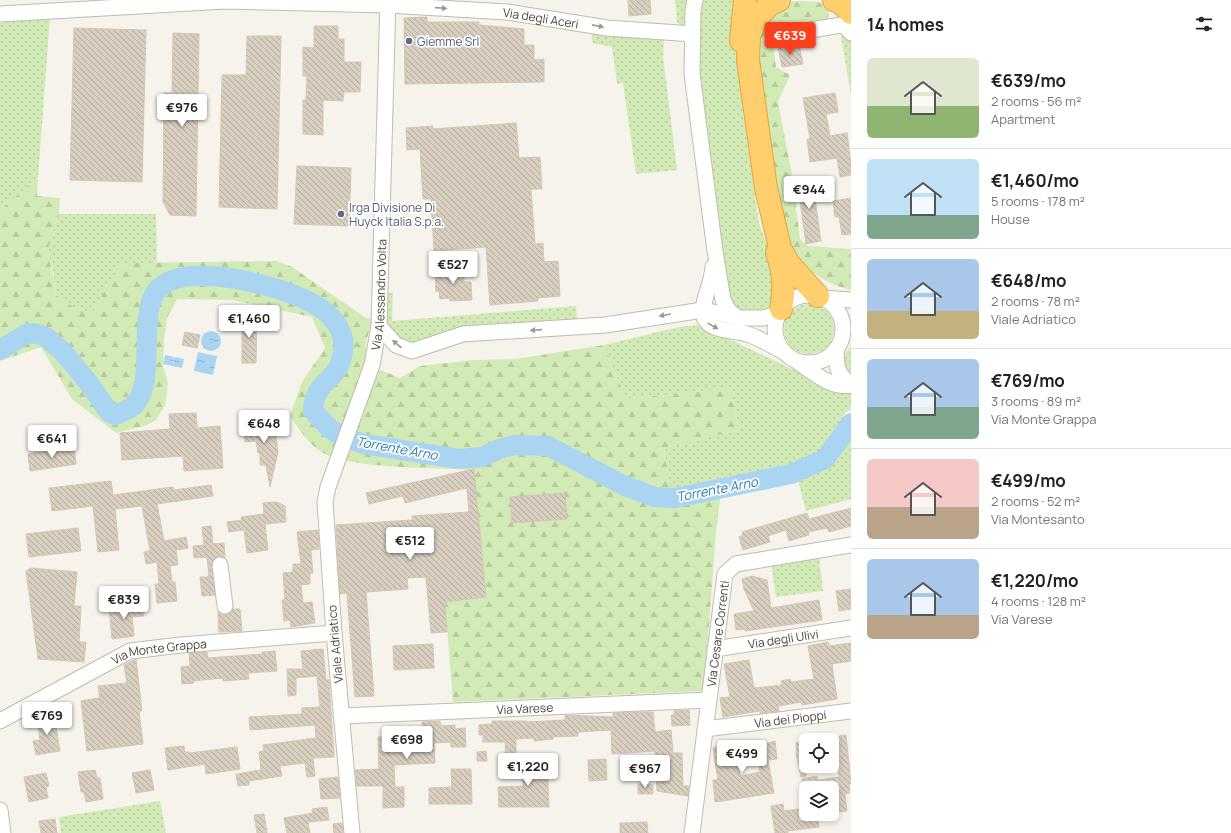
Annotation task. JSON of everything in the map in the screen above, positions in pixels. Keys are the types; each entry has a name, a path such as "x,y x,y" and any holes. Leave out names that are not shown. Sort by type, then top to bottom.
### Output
{"highway":[{"path":"745,0 741,28 741,61 759,190 766,220 783,270 785,288 780,311"},
{"path":"779,0 769,5 757,18 749,35 748,60 766,188 780,248 789,264 821,297"},
{"path":"834,0 840,2 851,13"}],"street":[{"path":"695,0 692,74 723,300 733,316"},
{"name":"Via degli Aceri","path":"0,14 25,6 226,1 388,3 507,12 607,28 693,34"},
{"name":"Via Alessandro Volta","path":"338,456 354,418 372,364 379,326 388,3"},
{"path":"793,33 841,25 846,27 851,33"},
{"path":"715,250 712,279 703,310 704,316 711,326 724,330 746,333 788,355 828,381 839,385 851,385"},
{"path":"842,343 826,358 812,363 788,355 778,343 775,334 775,324 780,311 787,303 802,295 851,300"},
{"path":"821,297 833,304 841,318 843,334 837,370 844,380 851,385"},
{"path":"379,326 396,345 412,351 463,334 605,325 703,310 743,319 763,318 780,311"},
{"name":"Viale Adriatico","path":"338,456 325,502 334,633 352,833"},
{"name":"Via Cesare Correnti","path":"692,833 725,574 736,564 851,545"},
{"path":"220,565 225,606"},
{"name":"Via degli Ulivi","path":"715,649 851,628"},
{"name":"Via Monte Grappa","path":"0,721 130,652 181,645 334,633"},
{"name":"Via Varese","path":"341,716 709,700"},
{"name":"Via dei Pioppi","path":"705,729 851,711"},
{"path":"0,810 3,833"}],"green space":[{"path":"675,0 688,0 685,24 681,26 677,22"},
{"path":"701,0 740,0 736,45 743,112 759,223 779,277 772,306 753,315 743,313 733,304 729,297 698,61"},
{"path":"787,2 817,2 829,5 828,20 784,23 775,30 773,44 776,67 790,75 778,102 791,170 800,239 808,246 851,249 851,290 828,282 810,270 795,254 782,233 753,60 760,21"},
{"path":"50,17 38,178 0,210 0,23"},
{"path":"591,32 664,37 663,56 677,170 636,174 623,83 617,84 612,47 593,43"},
{"path":"847,35 851,42 851,95 841,36"},
{"path":"38,178 37,196 60,198 59,214 48,249 56,295 73,307 93,313 103,293 122,263 277,261 292,267 366,318 372,319 365,347 378,369 400,378 420,366 474,360 516,359 604,345 626,399 730,388 739,430 664,448 673,503 721,493 716,531 704,691 453,702 445,602 486,597 474,470 416,468 350,461 332,457 320,451 311,444 290,416 302,382 325,348 312,317 233,300 177,299 167,318 164,339 163,366 168,383 165,405 156,420 147,425 116,433 72,399 41,347 0,361 0,210"},
{"path":"59,214 156,214 157,263 122,264 103,293 93,313 73,307 56,295 48,249"},
{"path":"393,292 392,321 576,306 577,321 409,345 395,337 388,325 386,310 387,294"},
{"path":"804,304 814,304 827,311 834,324 834,334 827,347 814,354 804,354 795,350 788,343 784,334 784,324 788,315 795,308"},
{"path":"699,325 839,391 851,390 851,409 845,413 829,443 814,455 784,470 671,492 664,448 739,430 730,388 626,399 604,345 679,327"},
{"path":"851,346 851,375 847,374 840,359"},
{"path":"851,430 851,499 806,511 798,481 832,462"},
{"path":"819,555 823,591 776,597 771,562"},
{"path":"160,801 166,833 61,833 59,817"}],"water":[{"path":"211,331 218,334 221,341 218,348 211,351 204,348 201,341 204,334"},
{"path":"198,352 217,356 213,375 194,371"},
{"path":"165,355 174,357 172,365 175,357 184,359 182,368 163,364"}],"building":[{"path":"628,0 650,0 651,14 629,16"},
{"path":"427,17 427,22 479,22 479,25 524,29 524,45 534,45 534,60 544,59 544,82 405,84 404,18"},
{"path":"314,26 338,26 338,39 344,39 344,62 361,62 360,92 344,92 343,101 323,100 323,135 303,134 303,100 306,100 307,76 303,76 303,47 314,48"},
{"path":"74,28 146,30 142,182 70,180"},
{"path":"173,33 199,34 196,216 170,215 163,202 164,93 172,93"},
{"path":"247,36 281,36 277,209 219,207 222,75 246,75"},
{"path":"799,44 803,64 782,67 778,47"},
{"path":"835,93 838,112 826,114 830,136 847,133 851,163 851,175 840,177 837,158 810,162 807,139 810,139 803,98"},
{"path":"516,123 519,158 540,157 542,189 531,189 535,244 543,243 544,262 558,261 560,296 538,298 538,301 490,305 486,247 434,251 431,199 423,199 420,149 407,150 406,128 433,126 433,129"},
{"path":"297,166 351,168 349,226 294,224"},
{"path":"812,177 821,241 806,244 797,179"},
{"path":"851,198 851,234 842,235 839,217 835,217 833,201"},
{"path":"464,268 464,282 471,282 472,300 450,301 450,298 440,299 439,291 436,292 435,270"},
{"path":"242,316 257,316 256,363 242,363"},
{"path":"185,332 200,335 197,348 182,345"},
{"path":"196,413 197,428 220,426 223,468 184,471 183,456 122,460 120,433 170,429 169,414"},
{"path":"274,422 278,452 270,487 266,465 260,465 260,453 258,453 256,441 245,442 244,424"},
{"path":"74,447 76,464 30,471 28,454"},
{"path":"474,469 486,597 445,602 447,632 431,633 426,577 407,578 408,589 366,592 374,696 355,697 347,593 340,594 336,525 412,520 412,516 469,512 467,488 405,503 403,496 369,504 366,493"},
{"path":"111,481 113,495 173,487 174,490 211,485 213,496 157,504 164,541 186,537 188,548 176,550 178,565 170,566 172,582 175,582 177,601 157,603 155,584 159,584 157,562 146,564 144,552 150,551 142,506 115,509 119,550 98,552 93,506 52,511 49,488"},
{"path":"565,493 567,519 512,523 510,497"},
{"path":"277,502 285,506 286,522 265,524 268,550 247,553 244,530 229,532 227,522 242,520 241,517 264,514 263,503"},
{"path":"851,508 851,526 829,532 827,528 808,532 809,535 789,541 786,530 768,536 770,542 743,550 739,537 743,535 742,532 807,513 809,519"},
{"path":"211,526 213,544 224,543 225,558 219,556 212,562 215,595 202,596 200,577 209,577 207,557 194,558 193,546 204,545 202,527"},
{"path":"78,528 81,551 29,557 26,534"},
{"path":"318,530 319,549 311,550 313,573 310,573 310,584 301,585 303,603 312,602 315,623 291,627 290,620 284,621 282,600 285,600 283,573 293,572 293,564 301,564 297,532"},
{"path":"31,568 77,572 74,606 81,606 79,642 86,642 84,662 38,659 26,571"},
{"path":"752,576 767,580 771,608 819,600 822,620 745,631 745,629 736,630 734,614 754,611 744,589 742,579"},
{"path":"851,589 851,609 839,611 836,591"},
{"path":"143,604 144,616 132,617 134,636 112,639 109,608"},
{"path":"233,609 240,609 242,631 219,632 218,611 226,615"},
{"path":"828,642 829,646 851,643 851,661 832,664 837,699 802,705 801,702 778,706 779,711 760,713 760,711 723,717 720,698 730,697 724,664 749,660 754,688 782,685 781,681 790,679 791,682 814,679 808,646"},
{"path":"433,644 434,668 394,670 393,646"},
{"path":"323,649 326,680 329,680 334,757 313,758 315,776 307,777 305,763 280,766 282,776 249,781 249,785 238,786 236,774 261,770 259,752 264,751 263,745 316,738 315,725 250,730 249,717 302,714 302,708 320,707 317,676 296,678 296,695 288,696 287,669 303,669 301,651"},
{"path":"275,651 277,671 248,673 249,679 223,681 223,678 193,681 194,683 182,684 181,667 190,666 189,653 207,652 208,658 263,654 262,652"},
{"path":"136,659 142,711 139,711 143,744 87,751 81,701 100,698 98,686 127,683 124,665"},
{"path":"689,710 690,725 672,726 671,715 674,715 674,711"},
{"path":"653,712 655,732 671,730 673,753 682,753 683,786 689,786 688,796 657,791 655,751 612,754 611,730 578,732 578,736 553,737 553,739 534,741 534,738 516,739 516,759 506,760 505,742 483,742 483,735 479,735 479,725 492,724 492,721 527,722 565,720 565,715 613,717 613,713"},
{"path":"54,715 60,751 36,755 33,741 40,740 37,718"},
{"path":"440,721 441,726 455,725 455,729 465,728 466,747 451,747 451,742 434,743 435,763 394,765 395,787 404,787 404,807 383,808 383,786 357,786 355,770 379,769 378,737 390,737 390,753 423,752 422,722"},
{"path":"846,735 851,783 849,785 850,793 845,794 847,811 839,812 839,781 802,781 802,779 817,776 818,780 839,777 839,736"},
{"path":"775,741 777,759 768,760 774,793 715,802 713,780 718,780 713,748 727,746 728,750 736,749 740,776 760,772 757,746"},
{"path":"796,743 799,743 799,767 796,753"},
{"path":"184,746 185,752 189,753 237,747 240,769 206,774 205,764 168,770 165,748"},
{"path":"486,751 487,761 477,761 477,752"},
{"path":"547,758 549,807 499,807 498,787 523,786 522,759"},
{"path":"606,759 607,780 589,781 588,760"},
{"path":"451,769 471,769 472,804 429,804 429,788 452,787"},
{"path":"95,770 97,778 100,778 103,799 86,802 84,792 81,792 78,772"},
{"path":"150,770 154,790 136,793 132,773"},
{"path":"46,773 49,786 46,787 48,798 29,802 24,777"},
{"path":"800,773 806,773 806,776 801,777"},
{"path":"338,777 340,798 321,799 319,779"},
{"path":"638,784 653,785 653,794 638,794"},
{"path":"783,804 784,811 799,809 799,821 818,821 819,827 787,831 788,833 775,833 771,806"},
{"path":"327,807 329,820 308,822 310,833 287,833 284,818 313,813 312,809"},
{"path":"264,814 267,833 257,833 254,815"},
{"path":"55,819 57,833 41,833 39,821"},
{"path":"647,822 648,833 620,833 620,823"},
{"path":"342,823 343,833 334,833 333,824"}],"waterway":[{"name":"Torrente Arno","path":"0,350 28,333 46,337 63,352 88,382 109,412 115,415 132,407 142,393 145,380 148,318 150,304 155,293 167,282 185,277 206,276 230,278 254,283 296,296 318,306 331,317 343,339 342,357 334,374 318,391 313,411 330,429 343,437 364,444 459,459 482,457 499,449 515,445 548,446 625,486 655,497 675,498 791,474 825,459 851,423"}],"place":[{"name":"Giemme Srl","path":"409,41"},
{"name":"Irga Divisione Di Huyck Italia S.p.a.","path":"341,214"}]}
